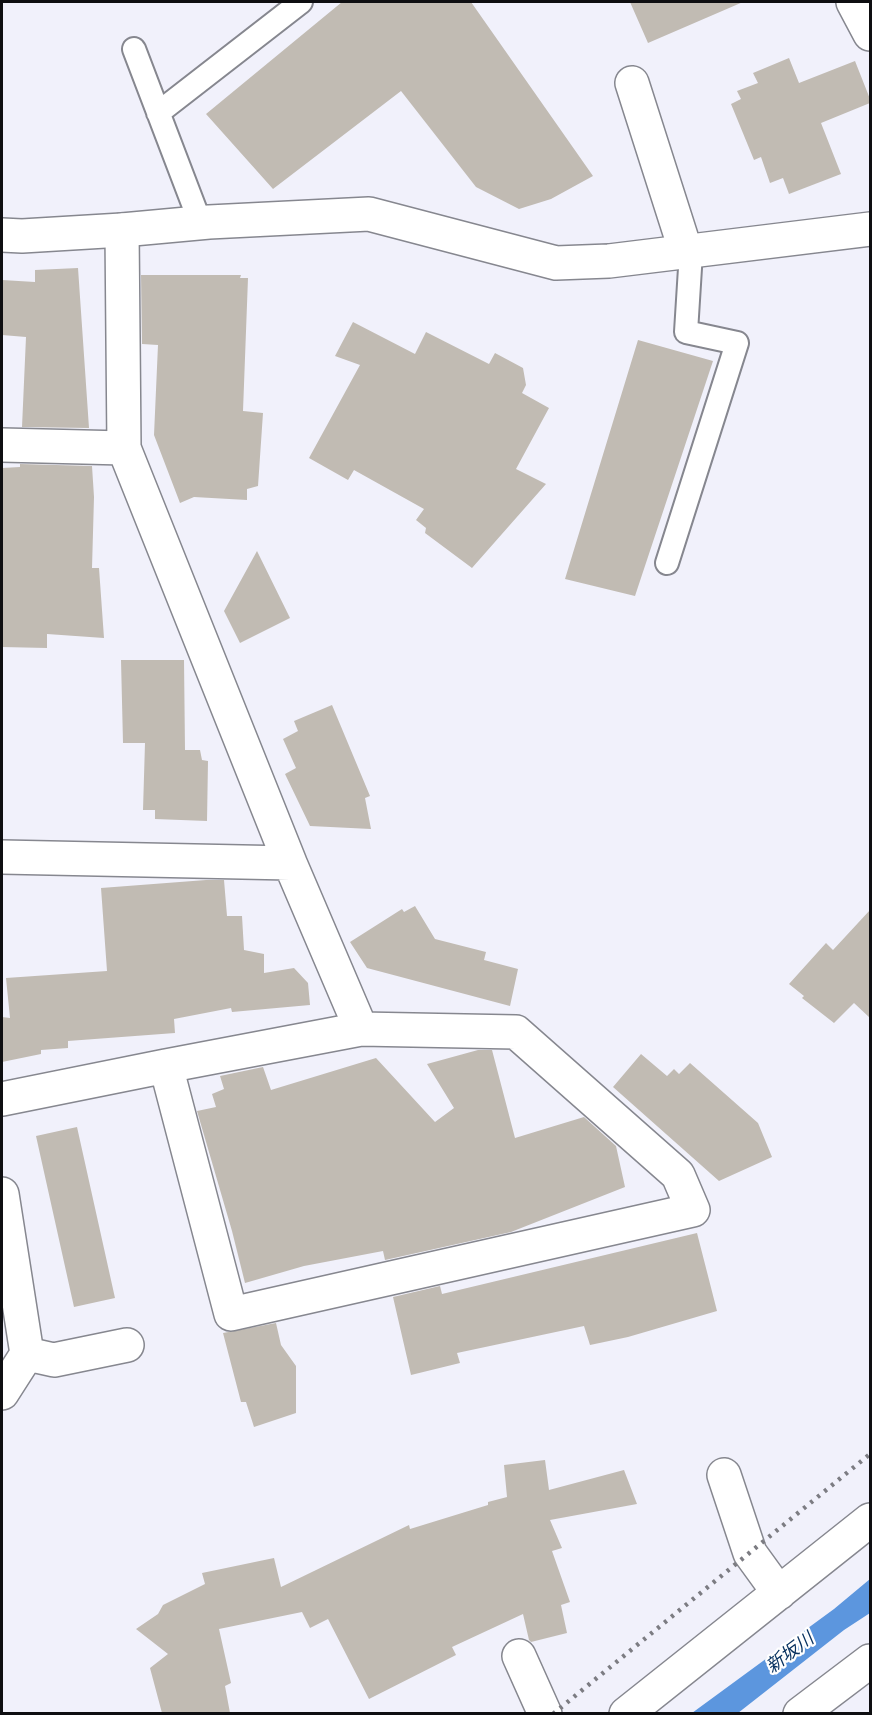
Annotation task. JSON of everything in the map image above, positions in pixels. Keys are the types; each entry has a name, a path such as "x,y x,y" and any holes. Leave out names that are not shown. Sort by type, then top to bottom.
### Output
{"street":[{"path":"853,2 870,34"},
{"path":"632,83 688,252"},
{"path":"2,235 22,236 122,230 200,222 369,214 556,263 609,261 870,229"},
{"path":"122,230 124,448 290,863 361,1029"},
{"path":"2,445 124,448"},
{"path":"2,857 290,863"},
{"path":"2,1099 166,1066 361,1029 516,1032 678,1175 693,1210 231,1314 166,1066"},
{"path":"2,1194 27,1354 2,1393"},
{"path":"27,1354 54,1360 127,1345"},
{"path":"724,1475 750,1553 778,1593"},
{"path":"626,1713 870,1520"},
{"path":"519,1656 545,1713"},
{"path":"800,1713 870,1661"}],"lane":[{"path":"158,112 301,2"},
{"path":"134,49 200,222"},
{"path":"667,563 736,344 686,332 688,252"}],"water":[{"name":"新坂川","path":"870,1579 870,1613 844,1630 738,1713 692,1713 834,1609"}],"building":[{"path":"342,2 471,2 593,176 551,199 519,209 476,187 401,91 273,189 206,114"},
{"path":"630,2 743,2 648,43"},
{"path":"789,58 799,83 855,61 870,103 821,123 841,174 789,194 783,178 770,183 761,157 754,160 731,104 741,99 737,91 758,83 753,73"},
{"path":"78,268 89,428 22,427 26,337 2,335 2,280 35,282 35,270"},
{"path":"141,275 241,275 240,278 248,278 243,411 263,413 258,486 247,489 247,500 194,497 180,503 154,435 158,345 142,344"},
{"path":"353,322 415,354 426,332 489,364 495,353 523,368 526,385 522,393 549,408 516,469 546,484 472,568 425,533 426,528 416,520 424,509 354,470 348,480 309,458 360,365 335,356"},
{"path":"638,340 713,361 635,596 565,579"},
{"path":"20,464 92,466 94,497 92,568 99,568 104,638 47,634 47,648 2,647 2,468 20,467"},
{"path":"257,551 290,618 240,643 224,611"},
{"path":"121,660 184,660 185,750 200,750 202,760 208,761 207,821 155,819 155,810 143,810 145,743 123,743"},
{"path":"332,705 370,796 365,798 371,829 310,826 285,774 296,768 283,739 298,731 294,721"},
{"path":"224,880 227,916 242,916 244,950 264,954 264,973 294,968 308,983 310,1005 232,1012 231,1008 174,1019 175,1033 68,1041 68,1048 41,1050 41,1054 2,1062 2,1017 10,1018 6,978 107,971 101,888"},
{"path":"415,906 435,939 486,952 484,960 518,969 510,1006 367,968 350,942 402,909 404,912"},
{"path":"870,910 870,1018 854,1003 834,1023 802,998 804,996 789,984 826,943 833,950"},
{"path":"478,1050 492,1050 515,1138 584,1117 616,1146 625,1187 511,1232 385,1260 383,1251 304,1266 245,1283 197,1111 216,1107 212,1094 224,1089 220,1076 263,1067 271,1090 376,1058 435,1122 454,1108 427,1064"},
{"path":"641,1054 667,1076 674,1069 679,1074 690,1063 758,1123 772,1157 719,1181 613,1087"},
{"path":"77,1127 115,1298 74,1307 36,1136"},
{"path":"697,1233 717,1311 628,1337 590,1345 584,1326 457,1353 460,1363 411,1375 393,1297 440,1286 442,1294"},
{"path":"276,1323 281,1345 296,1366 296,1413 254,1427 246,1402 241,1402 223,1333"},
{"path":"545,1460 549,1490 624,1470 637,1504 550,1520 562,1548 552,1551 570,1602 561,1605 567,1633 531,1642 523,1614 452,1647 456,1655 369,1699 328,1619 310,1628 302,1612 219,1629 231,1683 225,1686 230,1713 162,1713 150,1668 168,1654 136,1629 158,1614 163,1605 205,1584 202,1573 274,1558 281,1587 409,1525 410,1529 507,1497 504,1465"}],"railway":[{"path":"553,1714 870,1454"}]}
